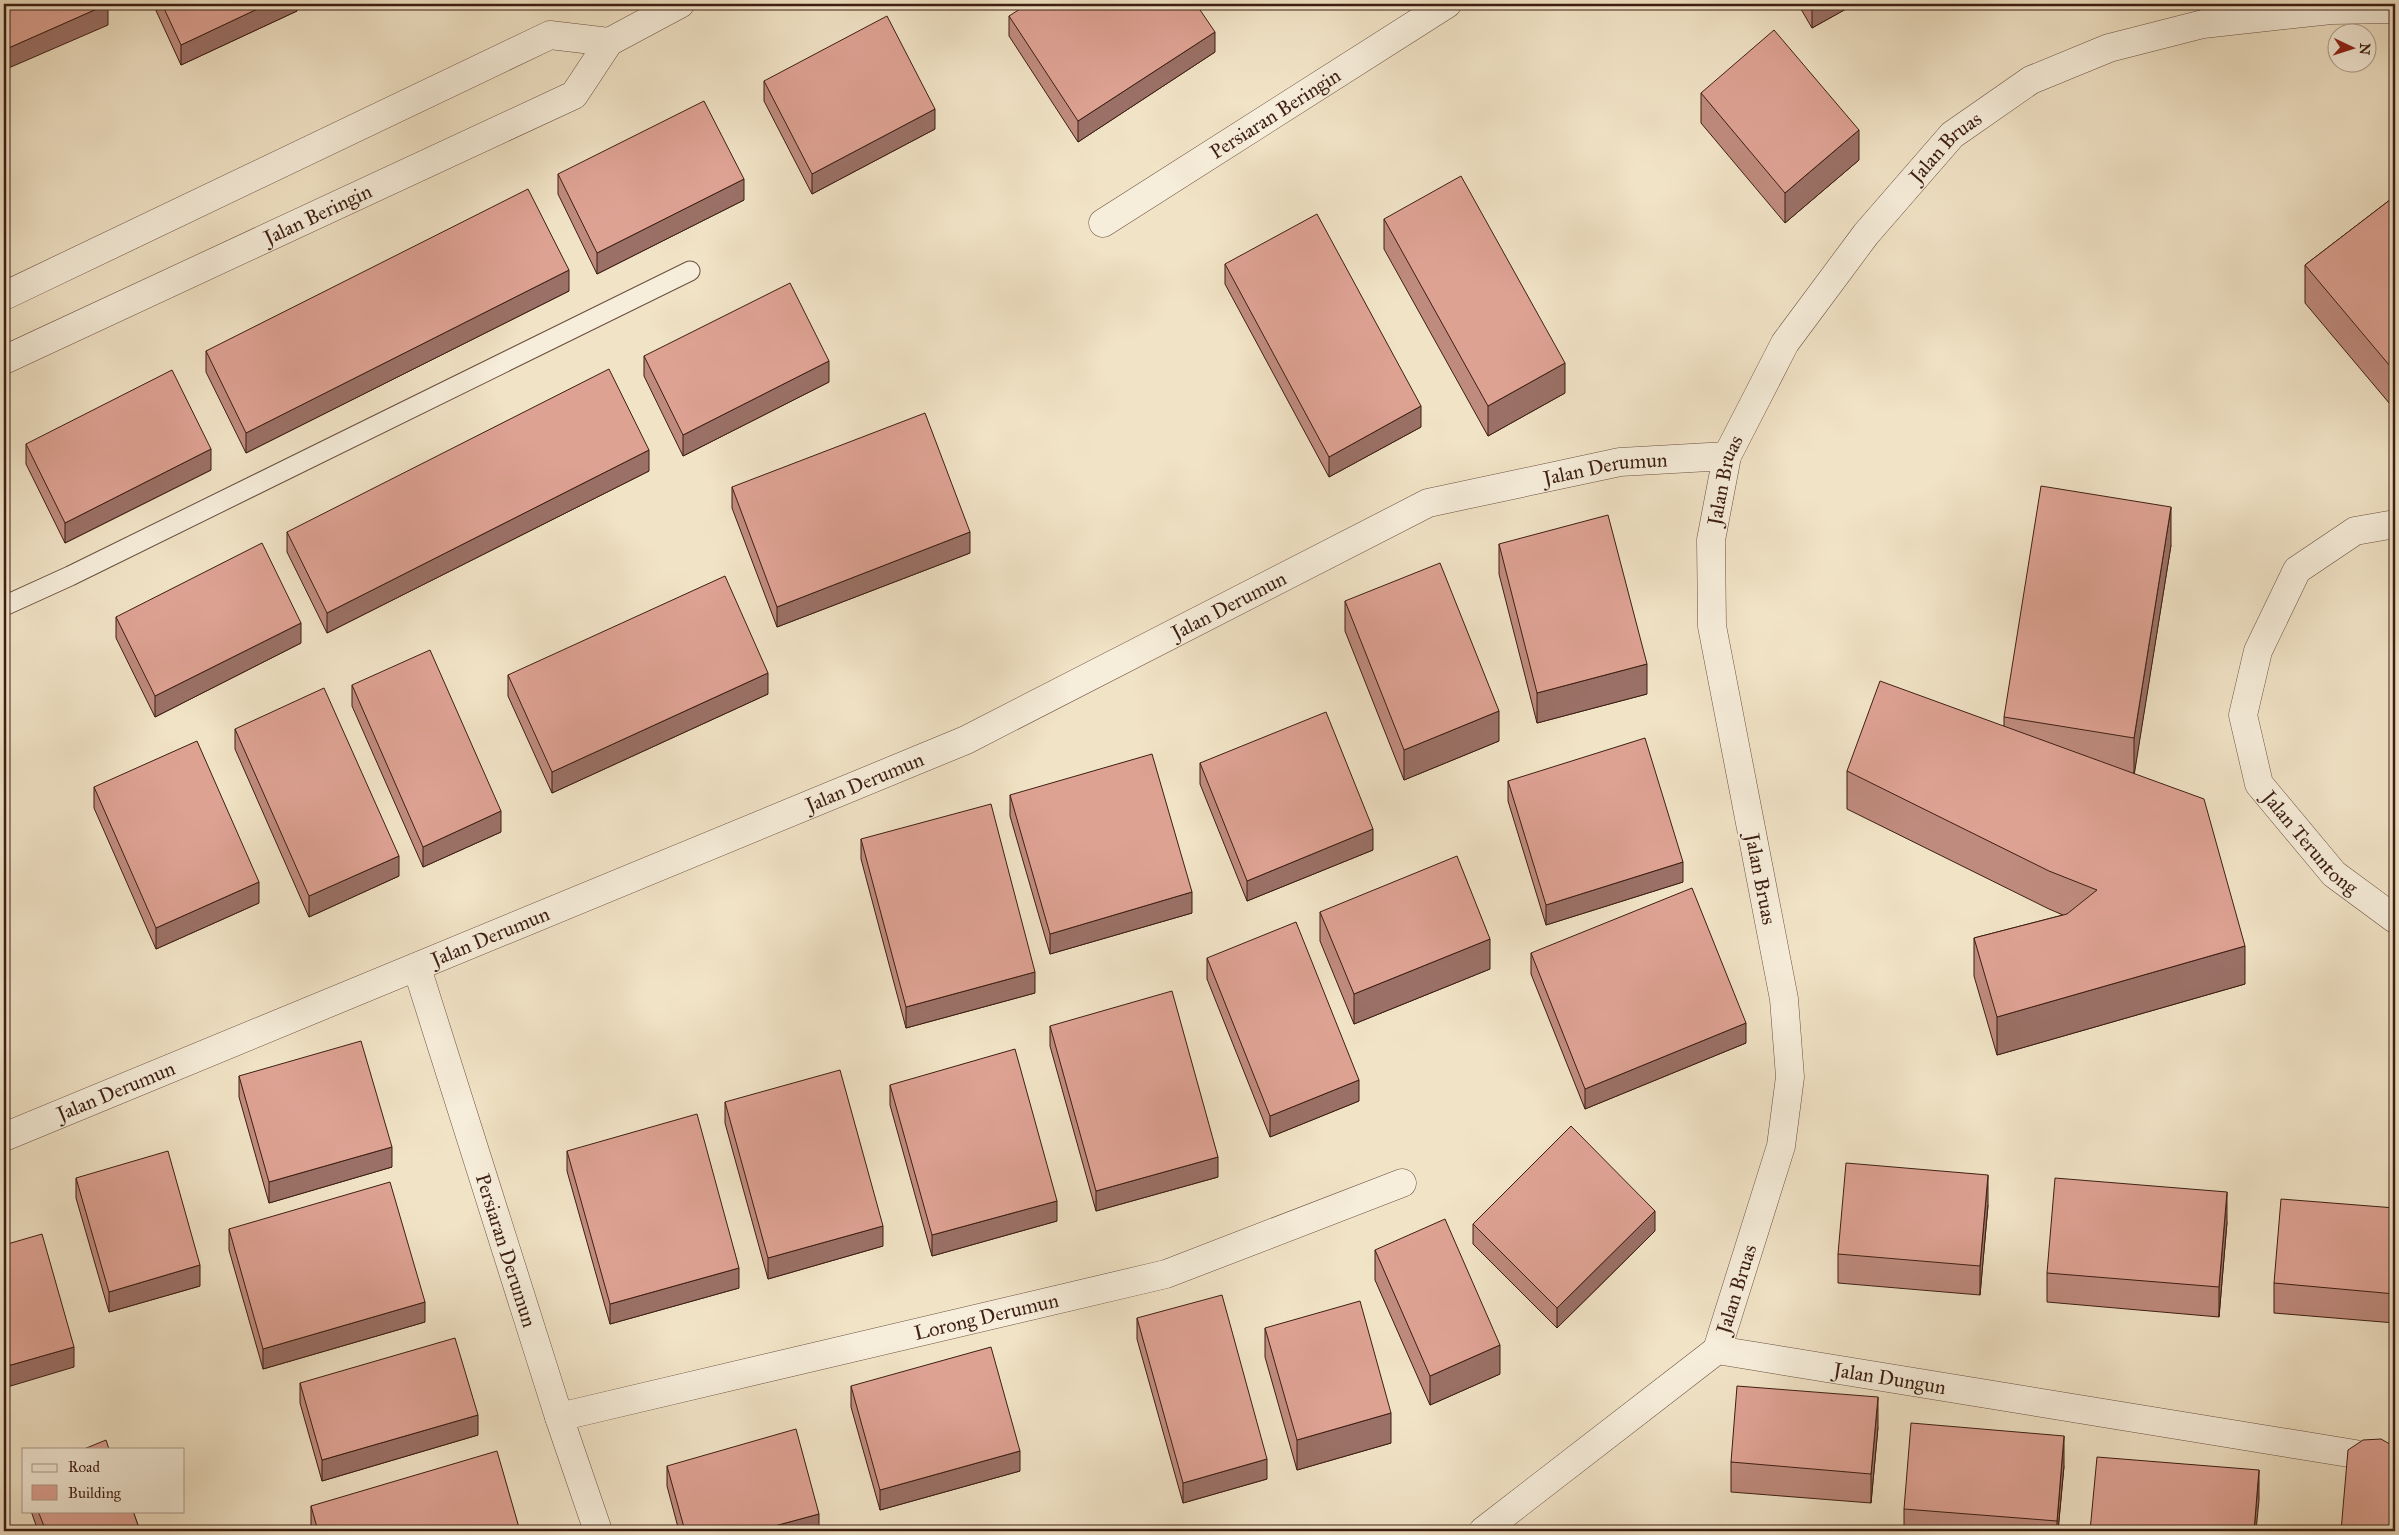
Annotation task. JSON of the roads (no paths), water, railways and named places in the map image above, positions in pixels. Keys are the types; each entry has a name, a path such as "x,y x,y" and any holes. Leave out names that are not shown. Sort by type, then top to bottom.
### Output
{"street":[{"name":"Jalan Beringin","path":"4,360 574,95 609,42 680,4"},
{"name":"Persiaran Beringin","path":"1103,223 1447,4"},
{"name":"Jalan Bruas","path":"1717,1350 1782,1146 1790,1077 1784,999 1712,626 1711,540 1726,456 1785,343 1866,234 1952,135 2031,80 2109,48 2203,24 2331,10 2395,8"},
{"path":"4,296 550,35 609,42"},
{"name":"Jalan Derumun","path":"4,1137 418,968 966,740 1428,503 1620,462 1726,456"},
{"name":"Jalan Teruntong","path":"2395,524 2355,531 2297,570 2258,651 2243,715 2259,784 2334,874 2395,919"},
{"name":"Persiaran Derumun","path":"418,968 559,1417 598,1531"},
{"name":"Lorong Derumun","path":"559,1417 1166,1274 1402,1183"},
{"path":"1483,1531 1717,1350"},
{"name":"Jalan Dungun","path":"1717,1350 2355,1454"}],"lane":[{"path":"4,606 70,576 690,271"}]}
